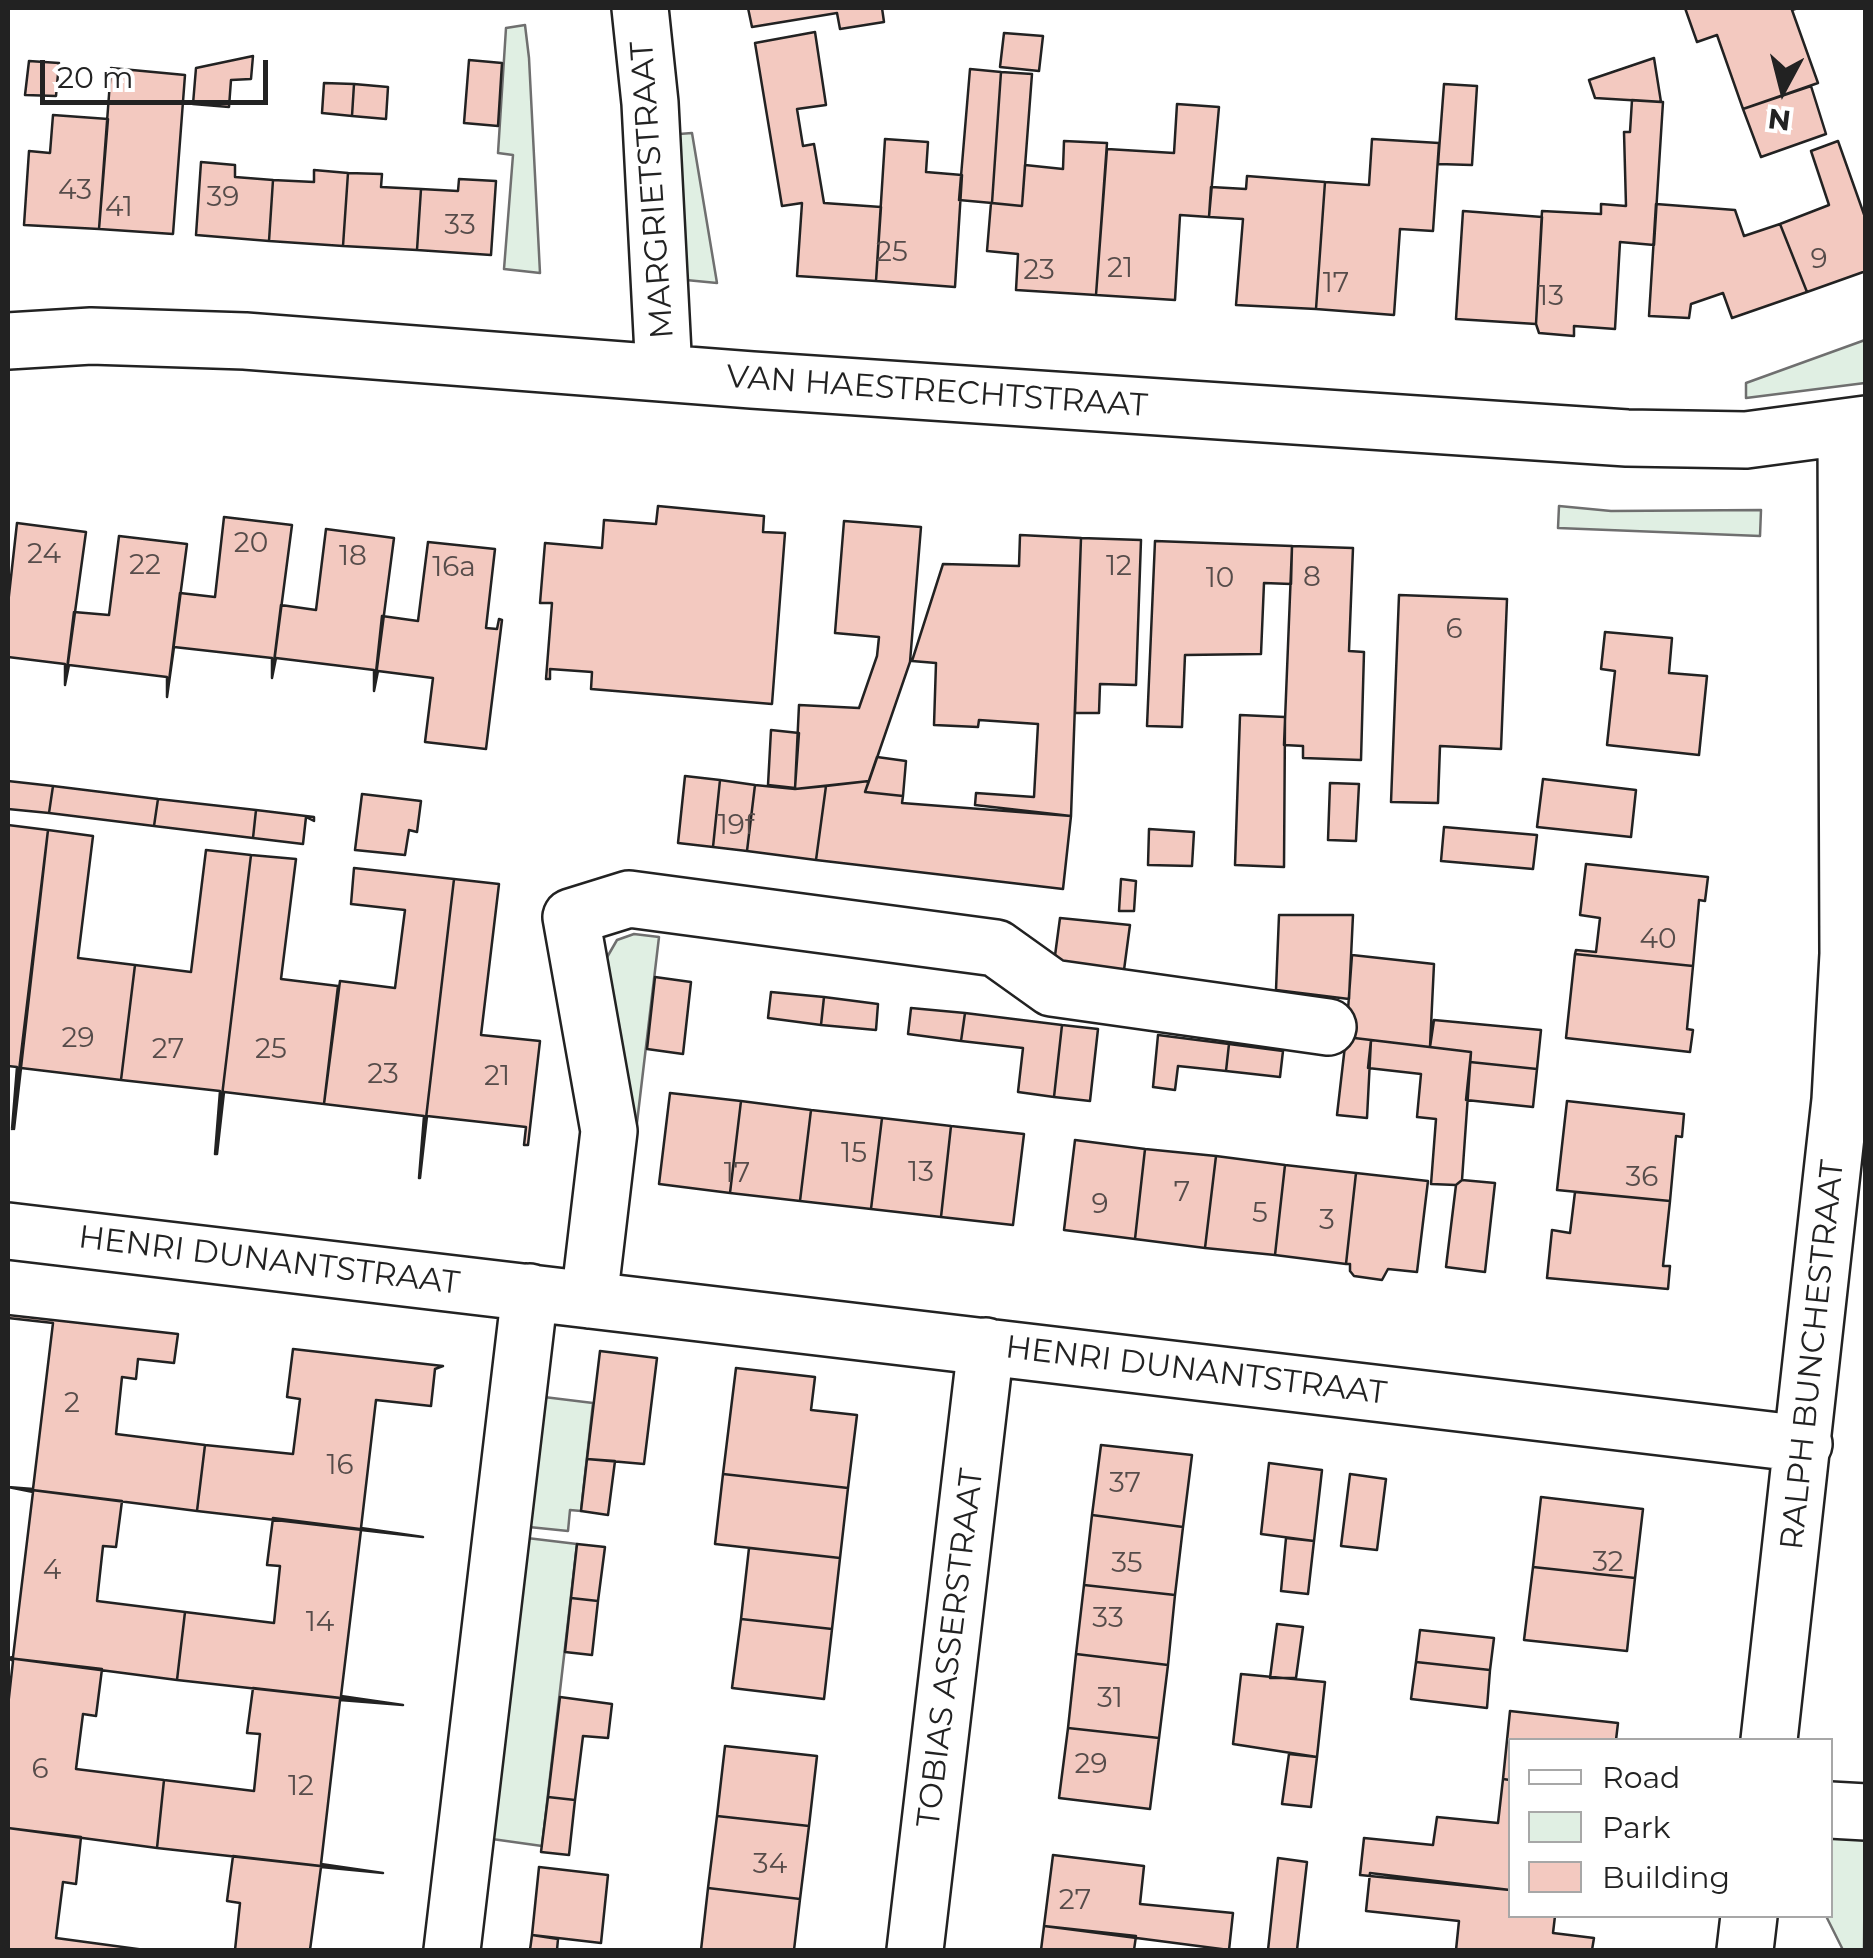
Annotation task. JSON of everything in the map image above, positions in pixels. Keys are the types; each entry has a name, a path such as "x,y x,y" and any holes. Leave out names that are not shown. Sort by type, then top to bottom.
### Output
{"street":[{"name":"MARGRIETSTRAAT","path":"640,8 650,103 664,373"},
{"name":"VAN HAESTRECHTSTRAAT","path":"8,341 91,336 245,341 1627,438 1746,440 1856,426"},
{"name":"RALPH BUNCHESTRAAT","path":"1768,1738 1837,1139 1847,973 1856,426"},
{"path":"589,1300 609,1131 571,918 629,899 996,948 1052,988 1328,1027"},
{"name":"HENRI DUNANTSTRAAT","path":"8,1231 1804,1444"},
{"path":"452,1950 530,1292"},
{"name":"TOBIAS ASSERSTRAAT","path":"915,1950 986,1346"},
{"path":"1833,1810 1866,1812"}],"green space":[{"path":"525,25 540,273 504,269 513,155 498,153 506,28"},
{"path":"692,133 717,283 686,280 679,134"},
{"path":"1865,340 1865,383 1746,398 1746,383"},
{"path":"1559,506 1611,511 1761,510 1760,536 1558,528"},
{"path":"634,934 659,937 636,1131 606,959 617,940"},
{"path":"544,1397 593,1403 581,1511 570,1510 568,1531 529,1527"},
{"path":"527,1538 577,1544 542,1846 492,1839"},
{"path":"1833,1831 1865,1833 1864,1950 1843,1950 1827,1918 1833,1918"}],"building":[{"path":"748,8 882,8 884,22 840,29 837,13 752,27"},
{"path":"1685,8 1798,8 1792,10 1818,83 1743,109 1717,35 1697,42"},
{"path":"815,32 826,105 797,109 803,146 814,144 824,203 881,207 876,281 797,276 802,203 782,206 755,43"},
{"path":"1004,33 1043,36 1039,71 1000,67"},
{"path":"253,56 251,79 231,80 229,107 193,104 196,68"},
{"path":"1654,58 1661,102 1595,98 1589,80"},
{"path":"469,60 502,63 498,126 464,123"},
{"path":"29,61 59,63 56,96 25,95"},
{"path":"111,68 185,75 173,234 99,229"},
{"path":"970,69 1001,72 992,203 959,200"},
{"path":"1001,72 1032,74 1022,206 992,203"},
{"path":"324,83 354,84 352,116 322,113"},
{"path":"354,84 388,87 386,119 352,116"},
{"path":"1444,84 1477,86 1472,165 1438,164"},
{"path":"1811,86 1826,134 1761,157 1743,109"},
{"path":"1632,100 1663,102 1654,245 1620,242 1615,329 1574,326 1574,336 1539,333 1536,324 1542,211 1601,214 1601,204 1626,206 1624,132 1630,132"},
{"path":"1177,104 1219,107 1209,217 1180,215 1175,300 1096,295 1107,149 1174,153"},
{"path":"53,115 108,119 99,229 24,225 29,151 50,153"},
{"path":"885,139 928,142 926,172 962,175 955,287 876,281"},
{"path":"1372,139 1439,143 1433,231 1400,229 1394,315 1316,309 1325,182 1369,185"},
{"path":"1064,141 1107,143 1096,295 1016,290 1018,254 987,251 991,203 1022,206 1025,165 1063,169"},
{"path":"1838,141 1866,220 1866,271 1807,292 1780,224 1829,205 1811,151"},
{"path":"201,162 235,165 235,177 273,180 269,241 196,235"},
{"path":"314,170 348,173 343,246 269,241 273,180 314,182"},
{"path":"348,173 382,174 381,187 421,189 417,250 343,246"},
{"path":"1247,176 1325,182 1316,309 1236,305 1243,219 1209,217 1211,187 1246,189"},
{"path":"459,179 496,181 491,255 417,250 421,189 458,191"},
{"path":"1656,204 1735,210 1744,236 1780,224 1807,292 1732,318 1723,293 1691,304 1689,318 1649,316"},
{"path":"1463,211 1542,217 1536,324 1456,319"},
{"path":"658,506 764,516 763,532 785,533 772,704 591,689 592,672 550,669 550,679 546,679 552,603 540,603 545,543 602,548 604,520 656,524"},
{"path":"224,517 292,525 272,678 272,658 174,647 167,697 180,593 215,597"},
{"path":"844,521 921,527 910,662 869,781 795,789 799,705 859,708 877,656 879,637 835,633"},
{"path":"17,523 86,532 65,685 65,664 8,657 8,604"},
{"path":"326,529 394,538 374,691 374,670 276,658 272,678 281,605 316,610"},
{"path":"1020,535 1081,538 1071,816 975,805 976,793 1034,797 1038,724 979,720 978,727 934,725 936,663 912,661 943,564 1019,566"},
{"path":"119,536 187,544 167,697 167,677 69,665 65,685 74,612 109,615"},
{"path":"1081,538 1141,540 1136,685 1100,684 1099,713 1075,713"},
{"path":"1155,541 1292,546 1291,584 1264,583 1261,654 1185,655 1182,727 1147,726"},
{"path":"428,542 495,549 486,628 497,629 499,619 502,620 486,749 425,742 433,678 378,671 374,691 382,616 418,621"},
{"path":"1292,546 1353,548 1349,651 1364,652 1361,760 1303,758 1303,746 1284,745"},
{"path":"1399,595 1507,599 1501,749 1440,746 1438,803 1391,802"},
{"path":"1605,632 1672,638 1669,673 1707,676 1699,755 1607,745 1615,671 1601,669"},
{"path":"1240,715 1285,717 1284,867 1235,865"},
{"path":"771,730 799,733 795,788 768,785"},
{"path":"877,757 906,761 903,796 865,792"},
{"path":"685,776 720,780 713,847 678,843"},
{"path":"1543,779 1636,790 1631,837 1537,827"},
{"path":"720,780 755,785 747,851 713,847"},
{"path":"8,781 53,786 49,813 8,809"},
{"path":"869,781 865,792 903,796 902,803 1071,816 1063,889 816,860 826,786"},
{"path":"1330,783 1359,784 1356,841 1328,840"},
{"path":"755,785 795,789 826,786 816,860 747,851"},
{"path":"53,786 158,799 154,826 49,813"},
{"path":"362,794 421,801 417,832 409,830 405,855 355,850"},
{"path":"158,799 256,810 253,838 154,826"},
{"path":"256,810 314,817 314,821 306,817 303,844 253,838"},
{"path":"8,825 48,830 12,1129 17,1067 8,1066"},
{"path":"1444,827 1537,835 1533,869 1441,861"},
{"path":"1149,829 1194,832 1192,866 1148,865"},
{"path":"48,830 93,836 78,958 135,965 121,1080 21,1068 14,1129"},
{"path":"206,850 251,855 215,1154 220,1091 121,1080 135,965 191,972"},
{"path":"251,855 296,859 281,979 338,986 324,1104 224,1092 215,1154"},
{"path":"1586,864 1708,877 1705,901 1699,900 1693,966 1575,954 1576,950 1596,952 1600,918 1580,915"},
{"path":"354,868 454,879 419,1178 424,1116 324,1104 340,981 395,988 405,910 351,904"},
{"path":"454,879 499,884 481,1035 540,1041 528,1145 524,1145 526,1127 427,1116 419,1178"},
{"path":"1121,879 1136,881 1134,911 1119,911"},
{"path":"1279,915 1353,915 1349,999 1276,990"},
{"path":"1060,918 1130,925 1124,970 1054,963"},
{"path":"1575,954 1693,966 1687,1029 1693,1030 1690,1052 1566,1038"},
{"path":"1352,955 1434,964 1430,1047 1346,1037"},
{"path":"655,977 691,982 683,1054 647,1049"},
{"path":"771,992 824,997 821,1025 768,1018"},
{"path":"824,997 878,1004 876,1030 821,1025"},
{"path":"911,1008 965,1013 961,1041 908,1034"},
{"path":"965,1013 1062,1025 1054,1097 1018,1092 1023,1048 961,1041"},
{"path":"1434,1020 1541,1030 1537,1069 1470,1062 1471,1052 1430,1047"},
{"path":"1062,1025 1098,1029 1090,1101 1054,1097"},
{"path":"1158,1035 1229,1044 1226,1071 1178,1066 1175,1090 1153,1087"},
{"path":"1346,1037 1371,1040 1367,1118 1337,1115"},
{"path":"1371,1040 1471,1052 1462,1180 1456,1185 1431,1184 1436,1119 1417,1117 1421,1074 1368,1068"},
{"path":"1229,1044 1283,1051 1280,1077 1226,1071"},
{"path":"1470,1062 1537,1069 1533,1107 1466,1100"},
{"path":"670,1093 741,1101 730,1193 659,1184"},
{"path":"741,1101 811,1110 800,1201 730,1193"},
{"path":"1567,1101 1684,1114 1682,1137 1676,1136 1670,1201 1557,1190"},
{"path":"811,1110 882,1118 871,1209 800,1201"},
{"path":"882,1118 951,1126 941,1217 871,1209"},
{"path":"951,1126 1024,1134 1013,1225 941,1217"},
{"path":"1075,1140 1145,1149 1135,1239 1064,1230"},
{"path":"1145,1149 1216,1156 1205,1248 1135,1239"},
{"path":"1216,1156 1285,1165 1275,1255 1205,1248"},
{"path":"1285,1165 1356,1173 1346,1264 1275,1255"},
{"path":"1356,1173 1428,1181 1417,1272 1388,1269 1382,1280 1354,1276 1350,1271 1350,1264 1346,1264"},
{"path":"1462,1180 1495,1183 1485,1272 1446,1267 1456,1185"},
{"path":"1575,1192 1670,1201 1663,1266 1670,1266 1668,1289 1547,1278 1552,1230 1570,1233"},
{"path":"8,1315 178,1334 174,1363 138,1359 136,1379 122,1377 116,1434 205,1445 197,1511 8,1487 33,1489 53,1323"},
{"path":"293,1349 443,1366 435,1369 431,1406 376,1400 361,1528 423,1537 197,1511 205,1445 293,1454 300,1399 287,1397"},
{"path":"600,1351 657,1358 644,1464 587,1459"},
{"path":"736,1368 815,1377 811,1410 857,1415 848,1488 723,1474"},
{"path":"1101,1445 1192,1455 1183,1527 1092,1515"},
{"path":"587,1459 615,1461 608,1515 581,1511"},
{"path":"1269,1463 1322,1470 1314,1541 1261,1534"},
{"path":"723,1474 848,1488 840,1558 715,1544"},
{"path":"1350,1474 1386,1479 1377,1550 1341,1546"},
{"path":"8,1487 122,1501 116,1547 103,1546 97,1601 185,1612 177,1680 8,1658 13,1657 33,1492"},
{"path":"1541,1497 1643,1509 1635,1578 1533,1567"},
{"path":"1092,1515 1183,1527 1175,1595 1084,1585"},
{"path":"273,1518 423,1537 361,1530 341,1696 403,1705 177,1680 185,1612 274,1623 280,1566 267,1565"},
{"path":"1286,1538 1314,1541 1308,1594 1281,1591"},
{"path":"577,1544 605,1547 598,1601 571,1598"},
{"path":"749,1548 840,1558 832,1629 741,1619"},
{"path":"1533,1567 1635,1578 1627,1651 1524,1640"},
{"path":"1084,1585 1175,1595 1168,1665 1076,1654"},
{"path":"571,1598 598,1601 592,1655 565,1652"},
{"path":"741,1619 832,1629 824,1699 732,1688"},
{"path":"1277,1624 1303,1627 1296,1678 1270,1678"},
{"path":"1420,1630 1494,1638 1490,1670 1416,1662"},
{"path":"1076,1654 1168,1665 1159,1738 1068,1728"},
{"path":"8,1658 102,1669 96,1716 83,1714 76,1769 164,1780 157,1848 8,1828 8,1706 13,1661"},
{"path":"1416,1662 1490,1670 1487,1708 1411,1699"},
{"path":"1241,1674 1325,1682 1317,1757 1233,1744"},
{"path":"253,1688 403,1705 340,1700 321,1864 383,1873 157,1848 164,1780 254,1791 260,1734 247,1733"},
{"path":"560,1697 612,1704 608,1738 583,1736 575,1800 548,1797"},
{"path":"1510,1711 1618,1723 1616,1738 1508,1738 1508,1780 1503,1779"},
{"path":"1068,1728 1159,1738 1150,1809 1059,1798"},
{"path":"725,1746 817,1756 809,1826 717,1816"},
{"path":"1289,1754 1317,1757 1311,1807 1282,1804"},
{"path":"1503,1779 1508,1780 1508,1890 1360,1875 1364,1838 1433,1845 1437,1817 1498,1823"},
{"path":"548,1797 575,1800 569,1855 541,1852"},
{"path":"717,1816 809,1826 800,1899 708,1888"},
{"path":"8,1828 81,1837 76,1884 63,1882 56,1938 145,1950 8,1950"},
{"path":"1053,1855 1144,1866 1140,1904 1233,1913 1229,1950 1044,1926"},
{"path":"233,1856 383,1873 321,1867 310,1950 235,1950 240,1903 227,1901"},
{"path":"1278,1858 1307,1862 1297,1950 1268,1950"},
{"path":"539,1867 608,1875 601,1943 532,1935"},
{"path":"1370,1873 1508,1890 1508,1918 1555,1918 1553,1933 1594,1938 1592,1950 1456,1950 1459,1921 1366,1911"},
{"path":"708,1888 800,1899 794,1950 701,1950"},
{"path":"1044,1926 1136,1936 1134,1950 1041,1950"},
{"path":"532,1935 558,1939 557,1950 530,1950"}]}
